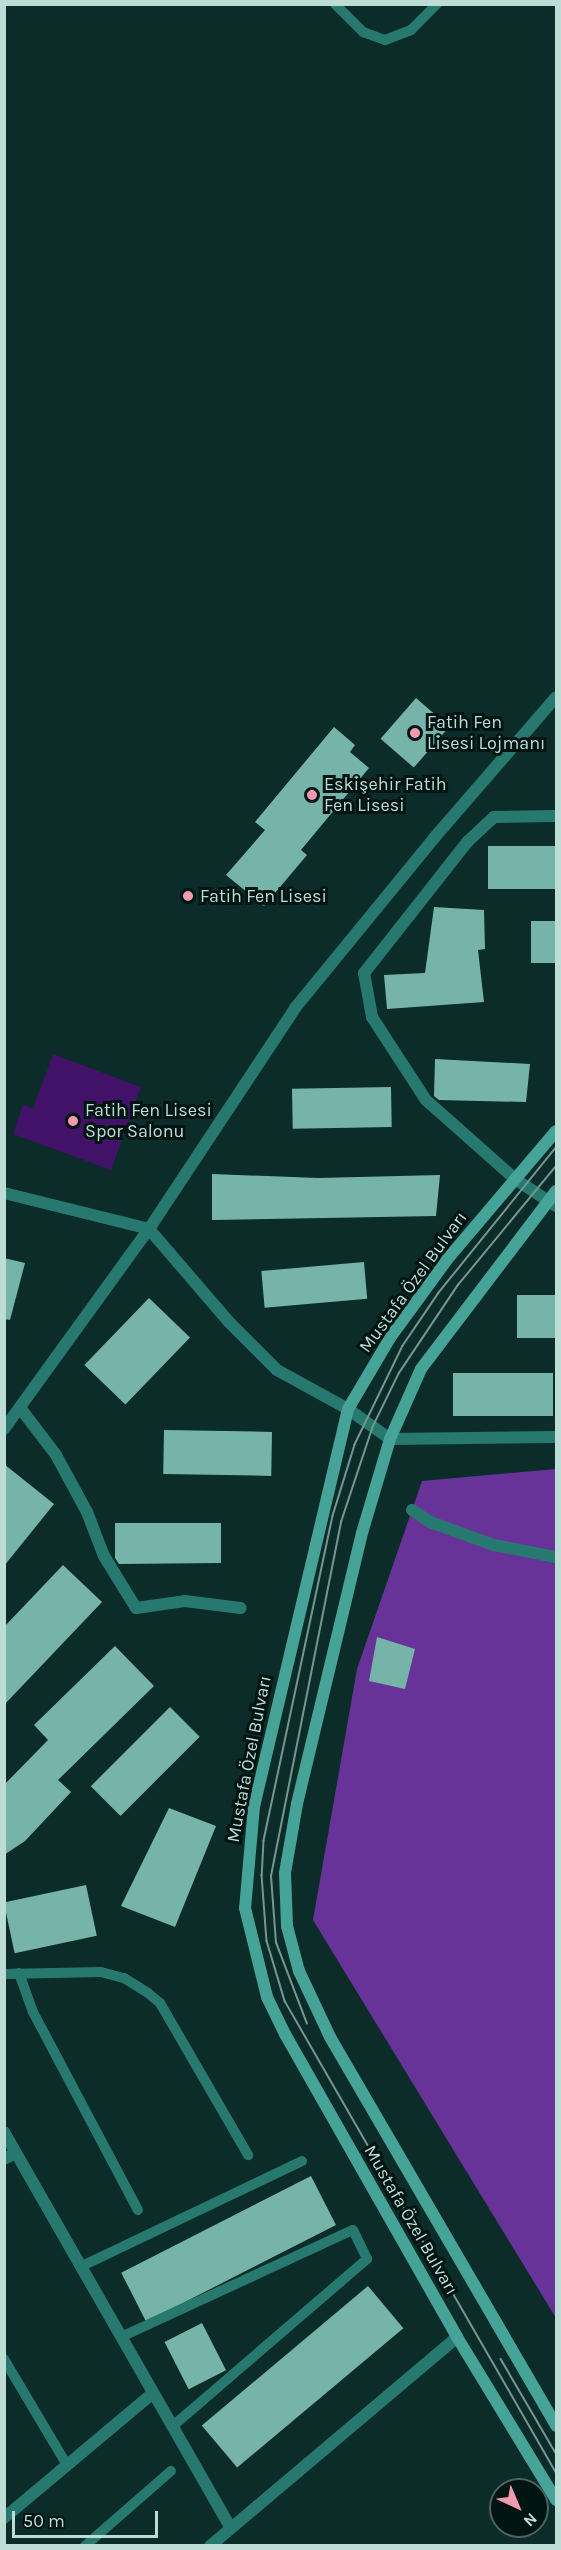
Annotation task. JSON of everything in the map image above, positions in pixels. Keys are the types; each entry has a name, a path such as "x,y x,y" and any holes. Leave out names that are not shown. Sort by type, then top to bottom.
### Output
{"main road":[{"name":"Mustafa Özel Bulvarı","path":"556,1131 442,1266 390,1338 348,1409 255,1806 245,1908 264,1988 285,2034 457,2337 556,2500"},
{"name":"Mustafa Özel Bulvarı","path":"554,1199 422,1369 390,1439 362,1533 297,1804 285,1873 287,1926 299,1971 330,2037 556,2426"}],"street":[{"path":"4,1429 21,1409 149,1229 295,1008 434,838 556,697"},
{"path":"554,1199 515,1179 426,1100 372,1017 364,973 468,841 494,817 556,816"},
{"path":"4,1193 149,1229 228,1321 277,1370 348,1409 390,1439 556,1437"},
{"path":"21,1409 56,1455 87,1512 104,1556 136,1608 185,1601 241,1608"},
{"path":"412,1510 430,1522 494,1545 556,1557"},
{"path":"4,2132 10,2156 80,2267 231,2528"},
{"path":"210,2546 457,2337"},
{"path":"4,2518 153,2393"}],"lane":[{"path":"335,4 363,32 386,40 411,30 437,4"},
{"path":"4,1974 101,1972 124,1978 148,1993 160,2003 248,2155"},
{"path":"20,1974 33,2012 138,2210"},
{"path":"80,2267 302,2161"},
{"path":"121,2337 353,2230 367,2259 172,2427"},
{"path":"4,2359 67,2465"},
{"path":"85,2546 171,2471"}],"shaded area":[{"name":"Fatih Fen Lisesi Spor Salonu","path":"53,1054 141,1087 111,1170 13,1134 23,1105 33,1108"},
{"path":"556,1469 556,2318 313,1920 357,1669 422,1481"}],"building":[{"name":"Fatih Fen Lisesi Lojmanı","path":"416,698 449,727 414,768 381,739"},
{"name":"Eskişehir Fatih Fen Lisesi","path":"334,727 355,745 350,752 369,768 301,850 307,855 264,906 226,875 265,830 255,822"},
{"path":"488,846 556,846 556,889 488,889"},
{"path":"434,907 484,910 485,949 478,950 484,1002 387,1009 384,975 425,973"},
{"path":"531,921 556,921 556,963 531,963"},
{"path":"435,1059 530,1064 526,1102 439,1100 434,1096"},
{"path":"391,1087 392,1127 293,1129 292,1089"},
{"path":"212,1174 318,1178 440,1175 436,1216 212,1220"},
{"path":"4,1258 25,1263 10,1320 4,1319"},
{"path":"364,1262 367,1299 265,1308 261,1271"},
{"path":"517,1295 556,1295 556,1338 517,1338"},
{"path":"149,1298 190,1338 125,1404 84,1365"},
{"path":"453,1373 553,1373 553,1416 453,1416"},
{"path":"164,1430 272,1432 271,1476 163,1474"},
{"path":"4,1464 54,1504 4,1566"},
{"path":"115,1523 221,1523 221,1563 119,1564 115,1558"},
{"path":"63,1565 102,1602 4,1705 4,1627"},
{"path":"377,1637 415,1649 405,1689 369,1681"},
{"path":"115,1646 154,1686 58,1780 71,1792 25,1841 4,1855 4,1785 48,1740 34,1725"},
{"path":"170,1707 200,1737 121,1816 91,1786"},
{"path":"169,1808 216,1826 175,1927 121,1906"},
{"path":"86,1885 97,1936 15,1953 4,1902"},
{"path":"311,2176 336,2225 146,2322 121,2273"},
{"path":"368,2286 403,2328 237,2468 202,2425"},
{"path":"202,2323 226,2370 189,2389 165,2342"}],"tram line":[{"path":"556,1148 439,1293 403,1346 355,1445 333,1516 264,1841 262,1875 267,1941 285,2001 556,2472"},
{"path":"307,2024 276,1943 271,1876 341,1522 373,1426 399,1373 458,1285 556,1166"},
{"path":"501,2359 556,2453"}],"place":[{"name":"Fatih Fen Lisesi Lojmanı","path":"415,733"},
{"name":"Eskişehir Fatih Fen Lisesi","path":"312,795"},
{"name":"Fatih Fen Lisesi","path":"188,896"},
{"name":"Fatih Fen Lisesi Spor Salonu","path":"73,1121"}]}
